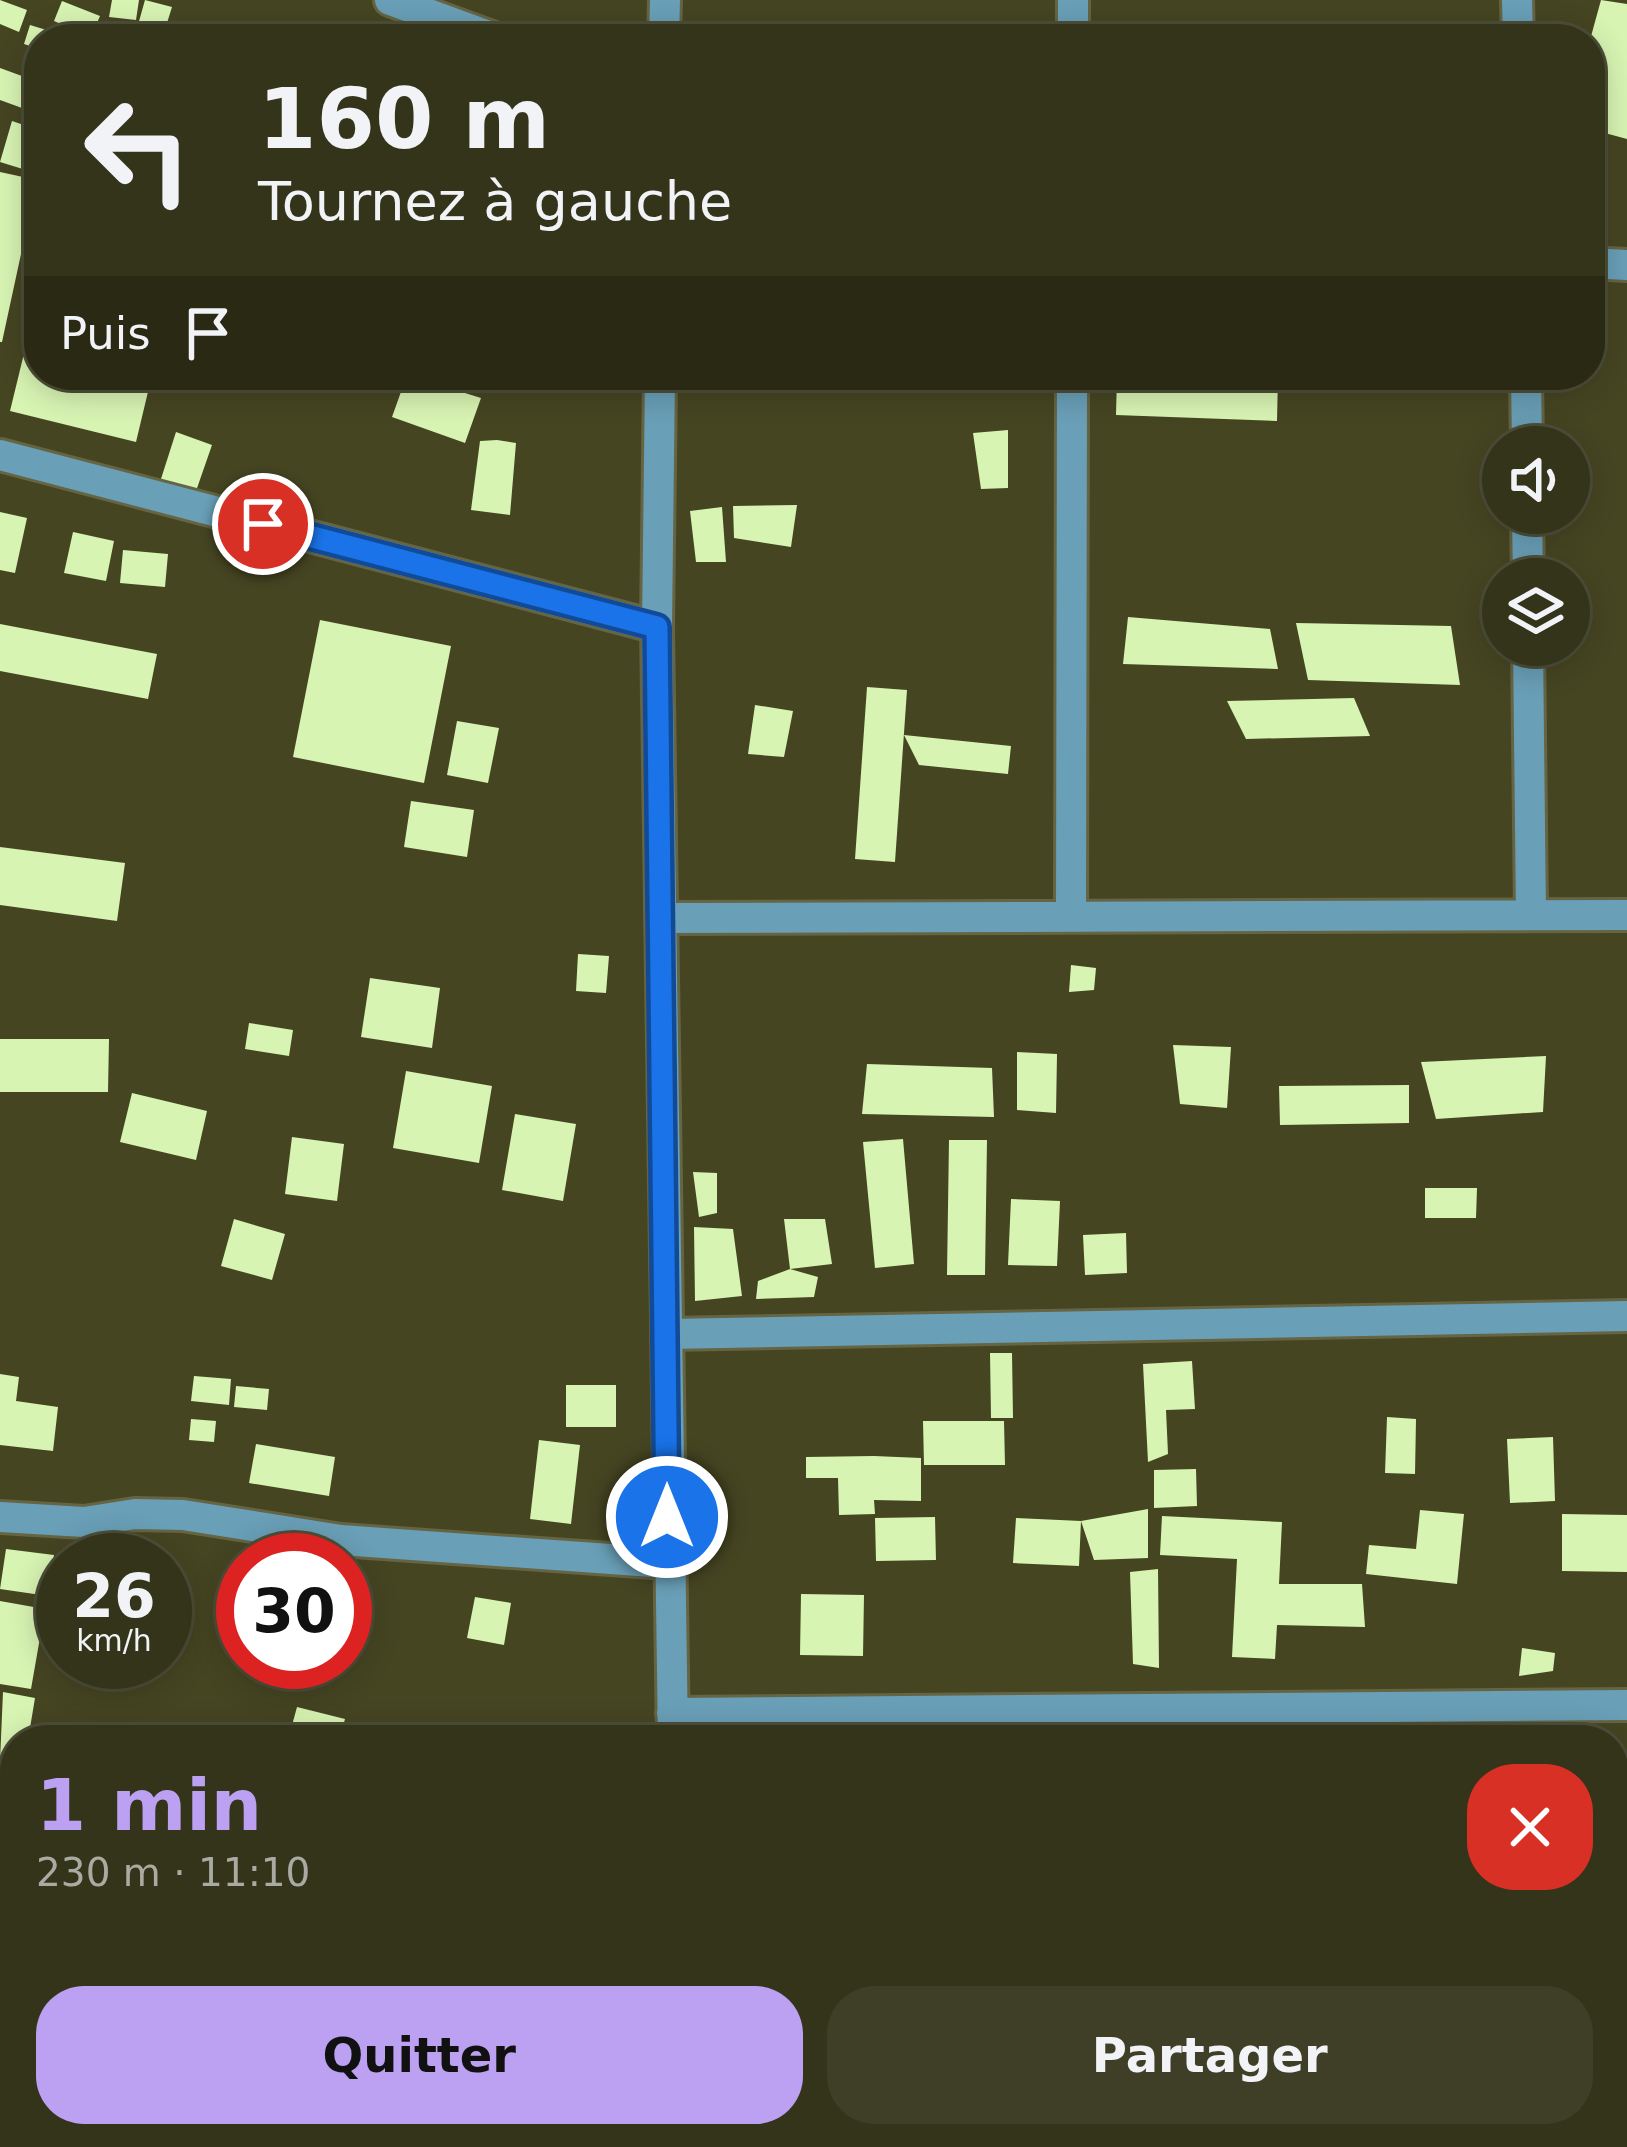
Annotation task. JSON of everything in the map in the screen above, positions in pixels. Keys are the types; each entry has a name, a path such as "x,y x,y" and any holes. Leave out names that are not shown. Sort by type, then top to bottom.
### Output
{"street":[{"path":"390,0 456,24"},
{"path":"660,390 657,627 673,1725"},
{"path":"1071,916 1072,390"},
{"path":"1526,390 1526,426"},
{"path":"0,455 657,627"},
{"path":"1528,666 1531,915"},
{"path":"661,918 1627,915"},
{"path":"667,1334 1627,1316"},
{"path":"0,1517 84,1522 135,1514 183,1515 341,1540 668,1563"},
{"path":"718,1725 1627,1705"}],"building":[{"path":"0,0 27,10 19,32 0,24"},
{"path":"112,0 139,0 136,20 109,17"},
{"path":"145,0 172,7 167,24 138,24"},
{"path":"1601,0 1627,4 1627,139 1605,133 1605,24 1594,24"},
{"path":"62,1 100,16 97,24 54,21"},
{"path":"0,68 24,77 22,108 0,100"},
{"path":"12,121 24,125 24,169 0,162"},
{"path":"0,172 24,177 24,240 0,342"},
{"path":"24,353 24,390 148,390 136,442 10,411"},
{"path":"402,390 455,390 481,398 465,443 392,417"},
{"path":"1117,390 1278,390 1277,421 1116,415"},
{"path":"1008,430 1008,488 981,489 973,433"},
{"path":"176,432 212,445 195,494 160,482"},
{"path":"480,441 516,443 510,515 471,510"},
{"path":"797,505 791,547 734,538 733,506"},
{"path":"722,507 726,562 696,562 690,511"},
{"path":"0,512 27,518 15,573 0,570"},
{"path":"73,532 114,541 106,581 64,573"},
{"path":"123,550 168,554 165,587 120,583"},
{"path":"1128,617 1270,629 1278,669 1123,664"},
{"path":"320,620 451,646 424,783 293,757"},
{"path":"1296,623 1451,626 1460,685 1308,680"},
{"path":"0,624 157,654 148,699 0,671"},
{"path":"867,687 907,690 895,862 855,859"},
{"path":"1354,698 1370,736 1246,739 1227,701"},
{"path":"755,705 793,711 784,757 748,754"},
{"path":"457,721 499,728 488,783 447,775"},
{"path":"904,735 1011,746 1008,774 919,765"},
{"path":"411,801 474,810 467,857 404,847"},
{"path":"0,847 125,863 117,921 0,905"},
{"path":"578,954 609,956 606,993 576,991"},
{"path":"1071,965 1096,968 1094,990 1069,992"},
{"path":"370,978 440,988 432,1048 361,1037"},
{"path":"249,1023 293,1030 289,1056 245,1049"},
{"path":"0,1039 109,1039 108,1092 0,1092"},
{"path":"1173,1045 1231,1047 1227,1108 1180,1104"},
{"path":"1017,1052 1057,1054 1056,1113 1017,1110"},
{"path":"1546,1056 1543,1112 1436,1119 1421,1062"},
{"path":"867,1064 992,1068 994,1117 862,1114"},
{"path":"406,1071 492,1086 479,1163 393,1148"},
{"path":"1409,1085 1409,1123 1280,1125 1279,1086"},
{"path":"132,1093 207,1111 196,1160 120,1142"},
{"path":"515,1114 576,1124 563,1201 502,1190"},
{"path":"292,1137 344,1144 337,1201 285,1194"},
{"path":"903,1139 914,1264 875,1268 863,1142"},
{"path":"949,1140 987,1140 985,1275 947,1275"},
{"path":"693,1172 717,1173 717,1213 699,1217"},
{"path":"1425,1188 1477,1188 1476,1218 1425,1218"},
{"path":"1011,1199 1060,1201 1057,1266 1008,1265"},
{"path":"234,1219 285,1234 272,1280 221,1266"},
{"path":"784,1219 825,1219 832,1264 790,1269"},
{"path":"694,1227 733,1229 742,1296 695,1301"},
{"path":"1126,1233 1127,1273 1085,1275 1083,1235"},
{"path":"790,1269 818,1277 814,1297 756,1299 758,1281"},
{"path":"990,1353 1012,1353 1013,1418 991,1418"},
{"path":"1192,1361 1195,1409 1166,1410 1168,1454 1148,1462 1143,1364"},
{"path":"0,1374 19,1377 16,1401 58,1407 53,1451 0,1445"},
{"path":"194,1376 231,1379 229,1405 191,1401"},
{"path":"566,1385 616,1385 616,1427 566,1427"},
{"path":"236,1386 269,1389 267,1410 234,1407"},
{"path":"1387,1417 1416,1419 1415,1474 1385,1473"},
{"path":"191,1419 216,1421 214,1442 189,1440"},
{"path":"923,1421 1004,1421 1005,1465 924,1465"},
{"path":"1553,1437 1555,1501 1510,1503 1507,1439"},
{"path":"539,1440 580,1445 571,1524 530,1519"},
{"path":"256,1444 335,1457 329,1496 249,1483"},
{"path":"806,1457 921,1458 921,1501 874,1500 875,1514 839,1515 838,1478 806,1478"},
{"path":"1196,1469 1197,1506 1154,1508 1154,1470"},
{"path":"1148,1509 1148,1558 1094,1560 1081,1521"},
{"path":"1420,1510 1464,1514 1457,1584 1366,1574 1369,1545 1416,1549"},
{"path":"1562,1514 1627,1515 1627,1572 1562,1571"},
{"path":"1162,1516 1282,1522 1279,1584 1362,1584 1365,1627 1277,1625 1275,1659 1232,1657 1237,1559 1160,1555"},
{"path":"935,1517 936,1560 876,1561 875,1518"},
{"path":"1016,1518 1081,1521 1079,1566 1013,1563"},
{"path":"6,1549 36,1553 36,1594 0,1589"},
{"path":"1158,1569 1159,1668 1133,1664 1130,1572"},
{"path":"801,1594 864,1595 863,1656 800,1655"},
{"path":"475,1597 511,1603 504,1645 467,1638"},
{"path":"0,1601 36,1607 31,1689 0,1684"},
{"path":"1522,1648 1555,1653 1553,1671 1519,1676"},
{"path":"3,1692 35,1698 30,1725 2,1725"},
{"path":"297,1707 345,1719 343,1725 292,1725"}],"route":[{"path":"263,524 657,627 667,1517"}]}
